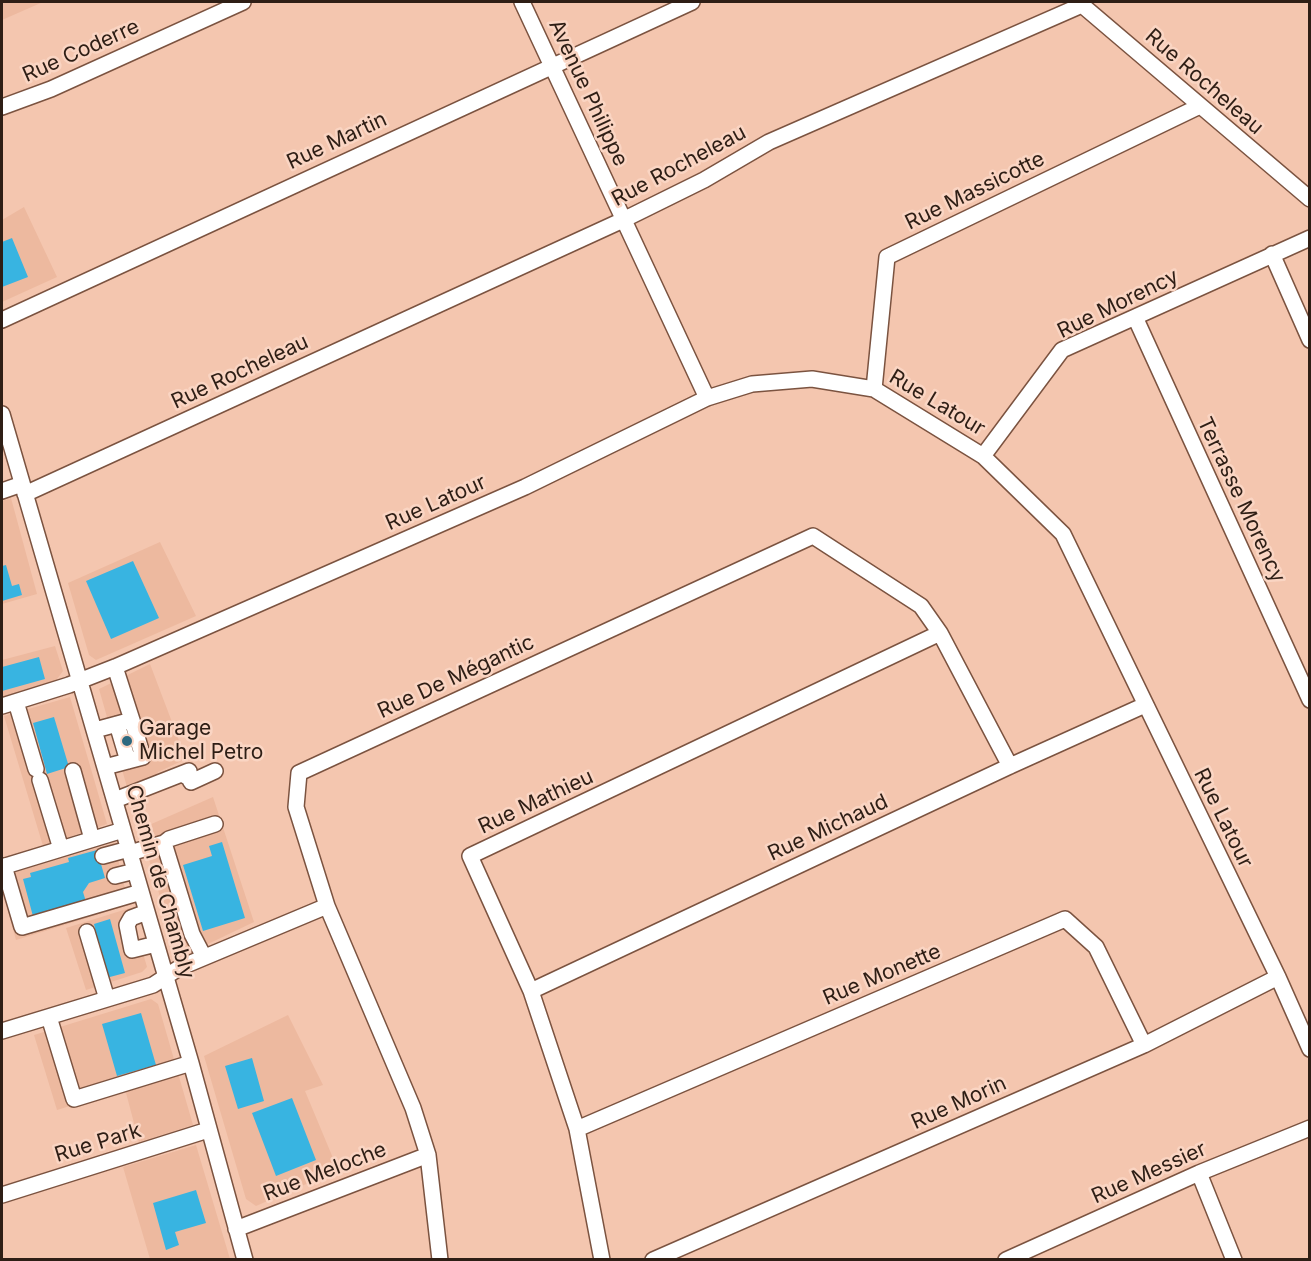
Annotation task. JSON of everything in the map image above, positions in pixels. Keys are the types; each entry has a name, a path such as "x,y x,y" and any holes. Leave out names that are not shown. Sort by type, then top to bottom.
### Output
{"street":[{"name":"Rue Coderre","path":"2,107 51,89 243,2"},
{"name":"Avenue Philippe","path":"522,2 707,398"},
{"name":"Rue Martin","path":"2,320 551,64 692,2"},
{"name":"Rue Rocheleau","path":"2,491 23,489 623,220 704,180 769,142 1082,5 1310,199"},
{"name":"Rue Massicotte","path":"874,389 887,257 1200,106"},
{"name":"Rue Morency","path":"983,456 1062,350 1310,238"},
{"path":"1272,254 1310,340"},
{"name":"Terrasse Morency","path":"1135,317 1310,700"},
{"name":"Rue Latour","path":"9,704 115,667 525,487 707,398 752,384 812,379 874,389 983,456 1063,534 1278,977 1310,1049"},
{"name":"Chemin de Chambly","path":"2,414 191,1064 207,1130 245,1260"},
{"name":"Rue De Mégantic","path":"440,1260 428,1155 413,1108 327,906 296,807 299,773 813,536 921,606 940,633 1010,766"},
{"name":"Rue Mathieu","path":"602,1260 577,1130 531,991 470,856 940,633"},
{"path":"105,767 143,757 115,667"},
{"path":"9,704 38,775 61,849"},
{"name":"Rue Michaud","path":"531,991 1145,705"},
{"path":"95,730 132,720"},
{"path":"117,724 128,761"},
{"path":"73,771 92,839"},
{"path":"115,800 185,772 191,782 215,771"},
{"path":"103,856 164,843 169,839 215,824"},
{"path":"123,830 3,867 22,927 141,892"},
{"path":"164,843 192,934 204,957"},
{"path":"115,876 135,871"},
{"path":"2,1031 153,985 204,957 327,906"},
{"path":"147,912 131,918 127,925 132,950 156,944"},
{"name":"Rue Monette","path":"577,1130 1065,919 1096,947 1144,1045"},
{"path":"87,932 107,999"},
{"name":"Rue Morin","path":"653,1260 1144,1045 1278,977"},
{"path":"49,1017 74,1099 191,1064"},
{"name":"Rue Messier","path":"1006,1260 1199,1173 1310,1128"},
{"name":"Rue Park","path":"2,1195 207,1130"},
{"name":"Rue Meloche","path":"237,1228 428,1155"},
{"path":"1199,1173 1234,1260"}],"shaded area":[{"path":"2,2 43,2 2,20"},
{"path":"24,207 57,277 2,302 2,220"},
{"path":"11,498 37,594 2,604 2,501"},
{"path":"160,542 196,616 96,660 89,655 68,583"},
{"path":"55,646 63,671 54,683 2,698 2,660"},
{"path":"150,664 186,759 158,772 153,780 127,787 99,689"},
{"path":"70,697 107,824 43,846 4,716"},
{"path":"213,797 254,922 187,954 176,951 140,829"},
{"path":"114,843 129,905 16,940 2,889 2,876"},
{"path":"130,908 147,967 142,972 86,990 66,928"},
{"path":"151,999 158,1004 193,1125 139,1142 125,1089 57,1110 34,1035"},
{"path":"288,1015 323,1085 305,1091 338,1170 256,1206 246,1199 204,1056"},
{"path":"196,1145 230,1259 150,1259 123,1167"}],"building":[{"path":"12,238 28,277 2,287 2,242"},
{"path":"133,561 159,618 111,639 86,581"},
{"path":"6,565 12,586 19,584 22,595 2,601 2,566"},
{"path":"39,657 45,679 2,691 2,667"},
{"path":"54,717 69,767 47,774 33,723"},
{"path":"222,842 245,918 203,931 183,865 212,856 209,846"},
{"path":"97,850 105,878 89,883 83,892 87,905 34,920 23,879 31,877 30,873 69,862 68,858"},
{"path":"110,919 125,973 106,978 94,924"},
{"path":"141,1013 156,1065 117,1076 102,1024"},
{"path":"252,1058 264,1101 238,1109 225,1066"},
{"path":"292,1098 316,1160 276,1176 252,1113"},
{"path":"196,1190 206,1223 175,1232 179,1245 166,1250 153,1203"}],"place":[{"name":"Garage Michel Petro","path":"127,741"}]}
